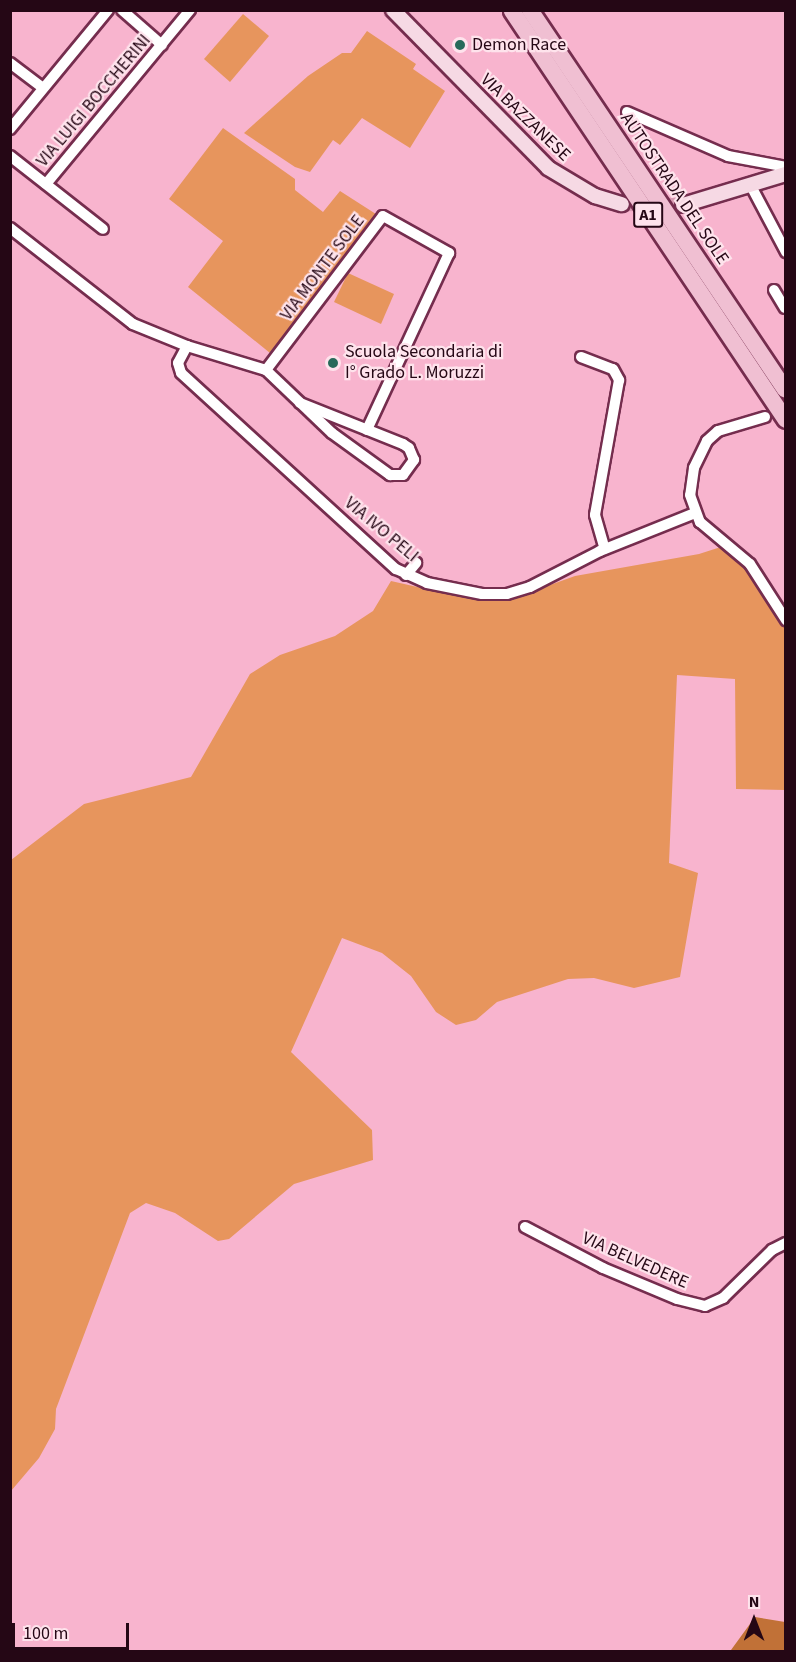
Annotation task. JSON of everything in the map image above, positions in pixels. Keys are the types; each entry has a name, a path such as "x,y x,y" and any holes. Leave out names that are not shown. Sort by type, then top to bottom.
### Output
{"highway":[{"name":"AUTOSTRADA DEL SOLE","path":"530,10 785,389"},
{"name":"AUTOSTRADA DEL SOLE","path":"512,11 786,420"}],"main road":[{"name":"VIA BAZZANESE","path":"393,10 548,168 595,196 622,204"},
{"path":"682,205 786,174"}],"street":[{"path":"10,129 108,10"},
{"path":"122,10 162,45"},
{"name":"VIA LUIGI BOCCHERINI","path":"46,184 190,10"},
{"path":"10,63 43,88"},
{"path":"627,112 728,156 786,166"},
{"path":"10,156 102,230"},
{"path":"752,186 786,252"},
{"name":"VIA MONTE SOLE","path":"266,370 383,216 449,253 367,430"},
{"path":"10,228 110,309 133,324 187,346 266,370 300,403 361,457 390,475 403,475 414,460 409,447 300,403"},
{"path":"774,290 784,308"},
{"name":"VIA IVO PELI","path":"187,346 178,363 181,373 406,574 452,589 507,594 530,587 605,549 695,513"},
{"path":"581,357 613,369 619,380 595,515 605,549"},
{"path":"765,417 718,431 707,441 690,485 695,513 707,530 750,564 786,620"},
{"path":"406,574 416,563"},
{"name":"VIA BELVEDERE","path":"525,1227 603,1268 678,1299 705,1306 723,1298 772,1250 786,1243"}],"shaded area":[{"path":"243,14 269,36 230,82 204,59"},
{"path":"367,31 416,64 413,69 445,91 410,148 362,118 340,145 333,140 310,172 295,167 244,133 308,76 342,53 351,53"},
{"path":"223,128 295,179 295,190 323,212 340,191 379,216 270,353 188,287 223,241 169,199"},
{"path":"348,273 394,294 381,324 334,302"},
{"path":"727,545 749,563 785,623 785,790 736,789 735,679 677,675 669,863 698,873 680,977 634,988 594,978 568,979 497,1002 476,1020 456,1025 436,1012 411,976 382,953 342,938 291,1052 372,1130 373,1160 294,1184 229,1239 218,1241 175,1213 146,1203 130,1213 56,1409 55,1429 39,1458 11,1491 11,860 84,804 191,777 250,674 280,655 335,636 373,611 391,581 470,599 511,599 575,576 699,554"},
{"path":"755,1617 785,1622 785,1651 722,1651 731,1650"}],"tunnel":[{"path":"622,204 683,205"}],"place":[{"name":"Demon Race","path":"460,45"},
{"name":"Scuola Secondaria di I° Grado L. Moruzzi","path":"333,363"}]}
